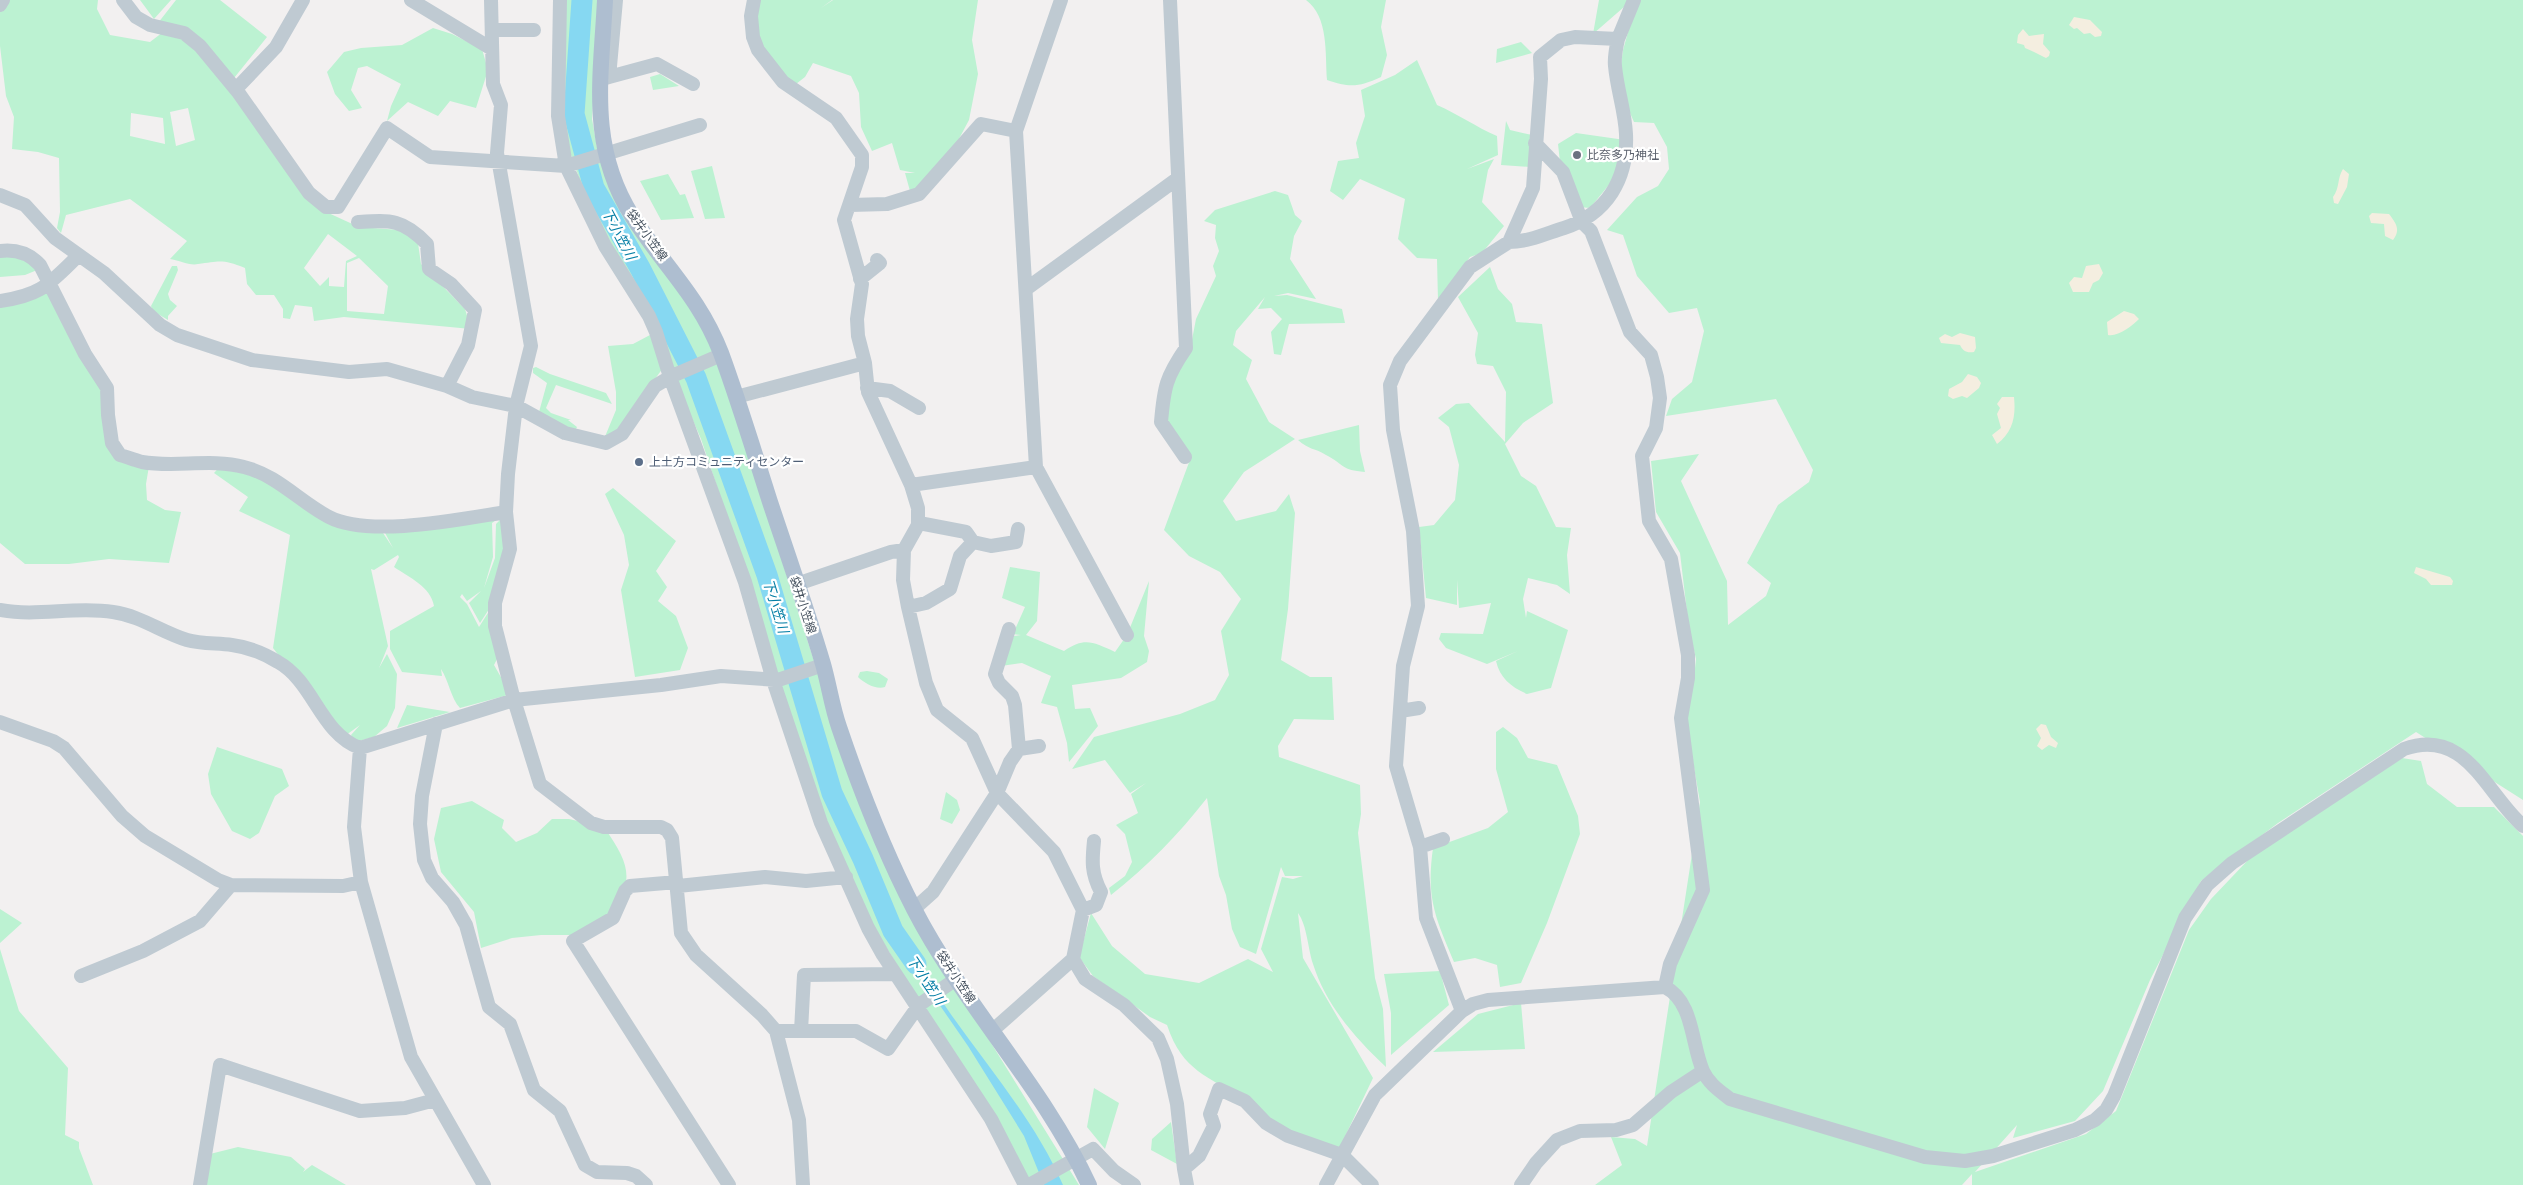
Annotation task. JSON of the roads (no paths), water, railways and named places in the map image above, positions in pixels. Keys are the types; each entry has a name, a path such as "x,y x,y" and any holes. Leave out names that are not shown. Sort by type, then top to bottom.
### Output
{"main road":[{"name":"袋井小笠線","path":"606,0 604,78 599,108 605,154 624,202 693,296 709,323 722,355 823,665 838,724 868,806 914,909 953,981 993,1030 1070,1161 1089,1185"}],"street":[{"path":"0,5 3,0"},
{"path":"123,0 136,17 150,25 184,33 197,44 236,89 309,193 326,207 338,207 387,128 430,157 566,166 700,125"},
{"path":"236,89 276,47 303,0"},
{"path":"410,0 492,49"},
{"path":"491,0 493,84 501,105 497,153 531,346 516,406 508,474 506,512 510,549 495,603 495,626 514,700 540,784 591,823 604,827 661,827 667,830 672,838 678,884 681,933 696,955 762,1015 776,1031 799,1120 803,1185"},
{"path":"560,0 558,116 566,166 605,246 649,316 745,582 821,823 868,928 895,974 991,1119 1025,1185"},
{"path":"616,0 604,78 657,64 693,84"},
{"path":"754,0 752,16 753,36 758,50 783,82 836,118 862,155 862,167 844,220 860,279 862,298 857,319 858,336 866,363 867,388 911,486 918,508 918,523 904,550 903,580 926,682 937,710 972,738 997,793 1054,852 1083,910 1074,959 993,1030"},
{"path":"1061,0 1016,131 1036,468 1127,635"},
{"path":"1170,0 1186,348 1170,371 1164,386 1161,422 1185,458"},
{"path":"1462,1011 1426,918 1420,847 1396,766 1403,666 1418,606 1413,532 1393,430 1391,379 1400,361 1470,267 1509,242 1523,242 1582,222 1597,211 1612,192 1619,180 1624,162 1626,134 1614,64 1618,39 1634,0"},
{"path":"492,30 534,30"},
{"path":"1509,242 1533,188 1541,79 1540,57 1561,40 1575,37 1618,39"},
{"path":"850,205 888,204 919,194 981,124 1016,131"},
{"path":"1535,143 1562,172 1582,222 1591,231 1630,332 1651,354 1657,377 1660,398 1656,428 1642,456 1649,521 1671,559 1688,655 1688,678 1681,718 1703,890 1670,964 1665,987"},
{"path":"1026,290 1177,178"},
{"path":"0,195 25,205 55,238 104,273 160,326 177,335 252,360 349,372 387,369 447,386 472,397 516,406 565,433 606,443 622,434 655,386 722,355"},
{"path":"358,222 390,220 413,230 427,244 429,269 451,284 475,310 468,345 447,386"},
{"path":"0,252 12,250 32,257 40,265 85,354 107,388 112,443 120,455 143,462 224,462 247,467 291,490 329,517 349,524 410,526 506,512"},
{"path":"0,301 30,296 50,283 78,256"},
{"path":"860,279 880,263 877,260"},
{"path":"736,397 866,363"},
{"path":"867,388 890,391 919,408"},
{"path":"911,486 1036,468"},
{"path":"918,523 966,532 973,542 991,546 1016,542 1018,529"},
{"path":"908,607 926,603 950,588 960,556 973,542"},
{"path":"797,584 892,552 904,550"},
{"path":"0,610 15,613 79,610 113,612 140,618 186,640 235,645 257,652 279,662 294,673 332,729 348,744 360,748 514,700 660,685 721,676 775,680 823,665"},
{"path":"914,909 934,892 997,793 1010,762 1019,749 1015,705 1012,696 999,683 995,674 1008,629"},
{"path":"1400,711 1419,708"},
{"path":"0,722 53,741 64,748 122,816 145,836 218,880 231,885 343,886 361,882"},
{"path":"436,724 422,796 420,824 424,860 432,878 453,902 466,925 489,1007 510,1024 534,1090 560,1111 585,1165 597,1172 627,1173 636,1176 646,1185"},
{"path":"1326,1185 1374,1095 1462,1011 1473,1004 1488,1000 1665,987 1674,992 1682,1003 1703,1071 1712,1085 1730,1099 1925,1157 1965,1161 1993,1156 2075,1130 2095,1120 2106,1110 2114,1096 2185,918 2207,885 2232,863 2404,749 2417,744 2436,743 2462,756 2523,826"},
{"path":"1019,749 1039,746"},
{"path":"360,748 354,828 361,882 411,1057 484,1185"},
{"path":"1420,847 1443,839"},
{"path":"1083,910 1096,905 1101,892 1093,878 1091,867 1094,841"},
{"path":"729,1185 573,941 613,918 625,892 630,886 765,877 806,881 846,877"},
{"path":"81,976 144,951 200,921 231,885"},
{"path":"1074,959 1085,979 1124,1005 1158,1038 1167,1059 1177,1104 1187,1185"},
{"path":"801,1030 804,975 895,974"},
{"path":"776,1031 856,1031 888,1049 918,1007 953,981"},
{"path":"200,1185 220,1065 360,1111 405,1108 435,1100"},
{"path":"1521,1185 1536,1163 1557,1140 1580,1131 1616,1130 1634,1125 1671,1092 1703,1071"},
{"path":"1184,1168 1199,1156 1214,1126 1210,1114 1219,1089 1245,1101 1266,1123 1288,1136 1342,1155 1372,1185"},
{"path":"1029,1185 1093,1149 1114,1170 1134,1185"}],"water":[{"path":"882,912 894,920 909,938 915,959 950,1013 1025,1117 1052,1162 1063,1185 1044,1185 1024,1136 968,1046 903,952 899,940"}],"waterway":[{"name":"下小笠川","path":"582,0 574,114 594,188 640,268 696,378 767,575 832,793 863,859 893,931 916,964"}],"place":[{"name":"比奈多乃神社","path":"1577,155"},
{"name":"上土方コミュニティセンター","path":"639,462"}]}
